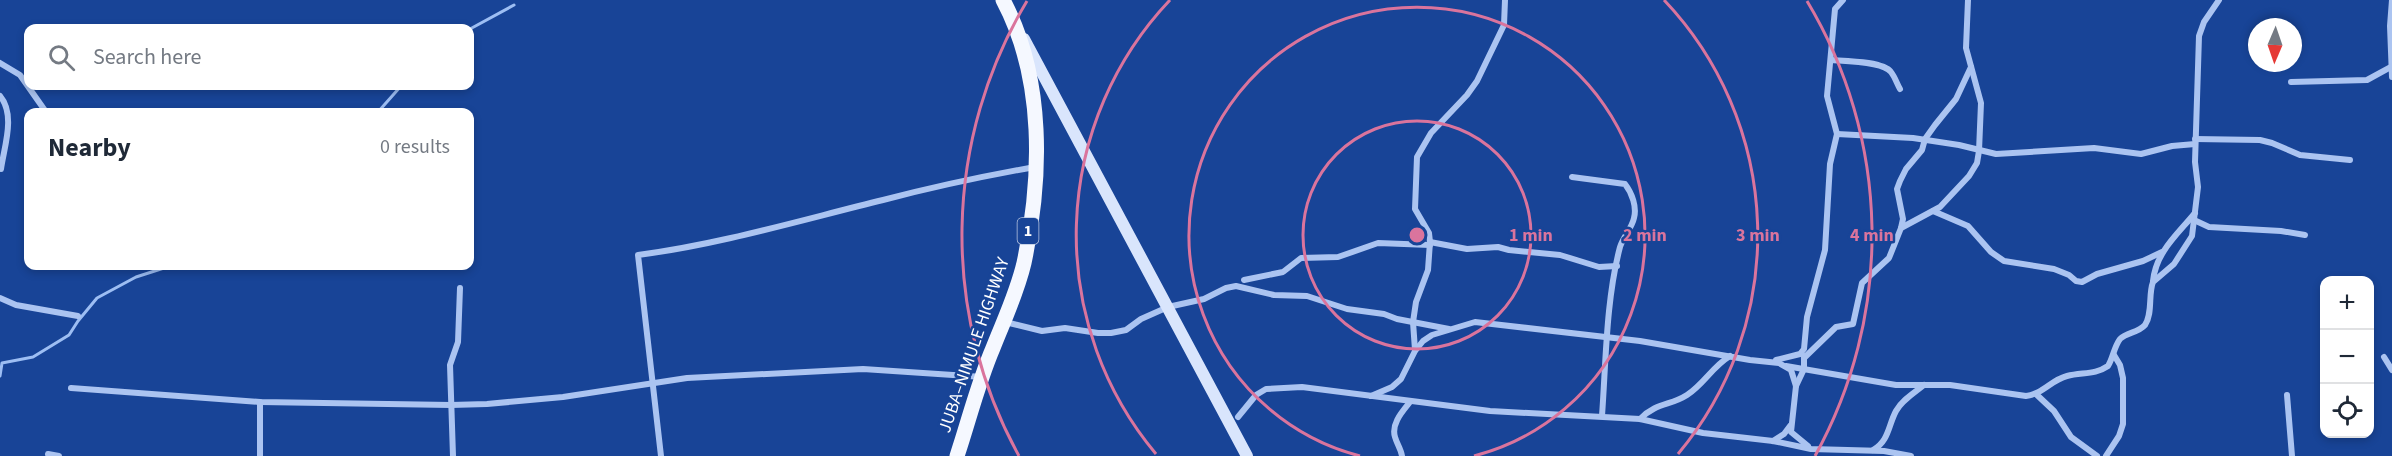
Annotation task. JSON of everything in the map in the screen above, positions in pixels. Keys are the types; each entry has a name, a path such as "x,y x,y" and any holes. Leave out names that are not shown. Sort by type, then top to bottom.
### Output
{"main road":[{"name":"JUBA–NIMULE HIGHWAY","path":"957,456 1024,263 1035,185 1035,112 1028,69 1004,2"},
{"path":"1004,2 1247,456"}],"street":[{"path":"1415,351 1413,322 1416,302 1428,270 1430,244 1429,233 1415,209 1417,157 1431,133 1477,81 1504,25 1505,0"},
{"path":"1812,449 1791,432 1790,426 1796,386 1804,369 1807,317 1825,250 1830,164 1837,134 1827,96 1835,9 1843,0"},
{"path":"1901,228 1933,211 1969,176 1977,163 1981,103 1966,38 1968,0"},
{"path":"2152,282 2180,257 2192,236 2198,187 2195,141 2199,36 2204,22 2218,0"},
{"path":"2392,0 2392,77"},
{"path":"1831,60 1865,63 1886,68 1891,72 1900,89"},
{"path":"0,63 20,75 24,81"},
{"path":"1804,358 1836,327 1853,324 1862,283 1889,258 1901,228 1903,219 1897,189 1906,169 1922,150 1925,140 1956,99 1971,67"},
{"path":"2290,82 2367,80 2391,67"},
{"path":"31,90 43,108"},
{"path":"0,96 7,112 8,126 1,169"},
{"path":"1837,134 1884,135 1925,140 1996,154 2094,148 2142,154 2195,141 2260,140 2272,142 2300,155 2350,160"},
{"path":"661,456 638,255 743,237 883,200 1035,167"},
{"path":"1572,177 1619,182 1629,188 1635,207 1635,217 1621,246 1617,266 1608,337 1602,416"},
{"path":"1933,211 1968,226 1991,252 2004,261 2054,269 2076,281 2082,282 2097,274 2143,261 2162,252"},
{"path":"2195,216 2209,227 2281,231 2305,235"},
{"path":"1371,396 1392,387 1401,379 1415,351 1423,341 1432,335 1474,322 1608,337 1769,361 1896,385 1950,385 2026,396 2037,394 2056,380 2068,375 2086,374 2108,366 2120,340 2145,325 2154,266 2162,252 2195,216"},
{"path":"1244,280 1277,274 1301,258 1338,257 1378,243 1430,244 1467,249 1498,247 1560,255 1599,267 1617,266"},
{"path":"1005,322 1042,331 1065,328 1111,333 1126,330 1141,319 1168,307 1204,299 1226,288 1236,286 1274,295 1307,296 1347,309 1384,314 1451,330"},
{"path":"453,456 450,365 458,342 460,288"},
{"path":"0,298 16,305 78,316"},
{"path":"1769,361 1791,358 1800,354 1804,349"},
{"path":"2106,456 2119,436 2123,424 2123,378 2120,364 2114,355"},
{"path":"1640,419 1656,406 1688,394 1713,368 1730,356"},
{"path":"2384,357 2392,370"},
{"path":"1786,366 1791,370 1796,386"},
{"path":"71,388 260,402 451,405 552,399 687,378 863,369 983,377"},
{"path":"1872,450 1882,445 1890,423 1902,402 1924,385"},
{"path":"1238,417 1256,395 1266,389 1302,387 1490,411 1640,419 1703,433 1773,441 1812,449 1872,450 1911,456"},
{"path":"2037,394 2054,411 2070,437 2097,456"},
{"path":"2287,395 2292,456"},
{"path":"260,402 260,456"},
{"path":"1402,456 1401,448 1394,436 1394,428 1399,416 1410,402"},
{"path":"1773,441 1784,434 1790,426"},
{"path":"1808,456 1812,449"},
{"path":"48,454 59,456"}],"waterway":[{"path":"474,27 514,5"},
{"path":"382,108 397,90"},
{"path":"0,376 2,363 33,357 69,335 97,298 136,277 158,270"}]}
